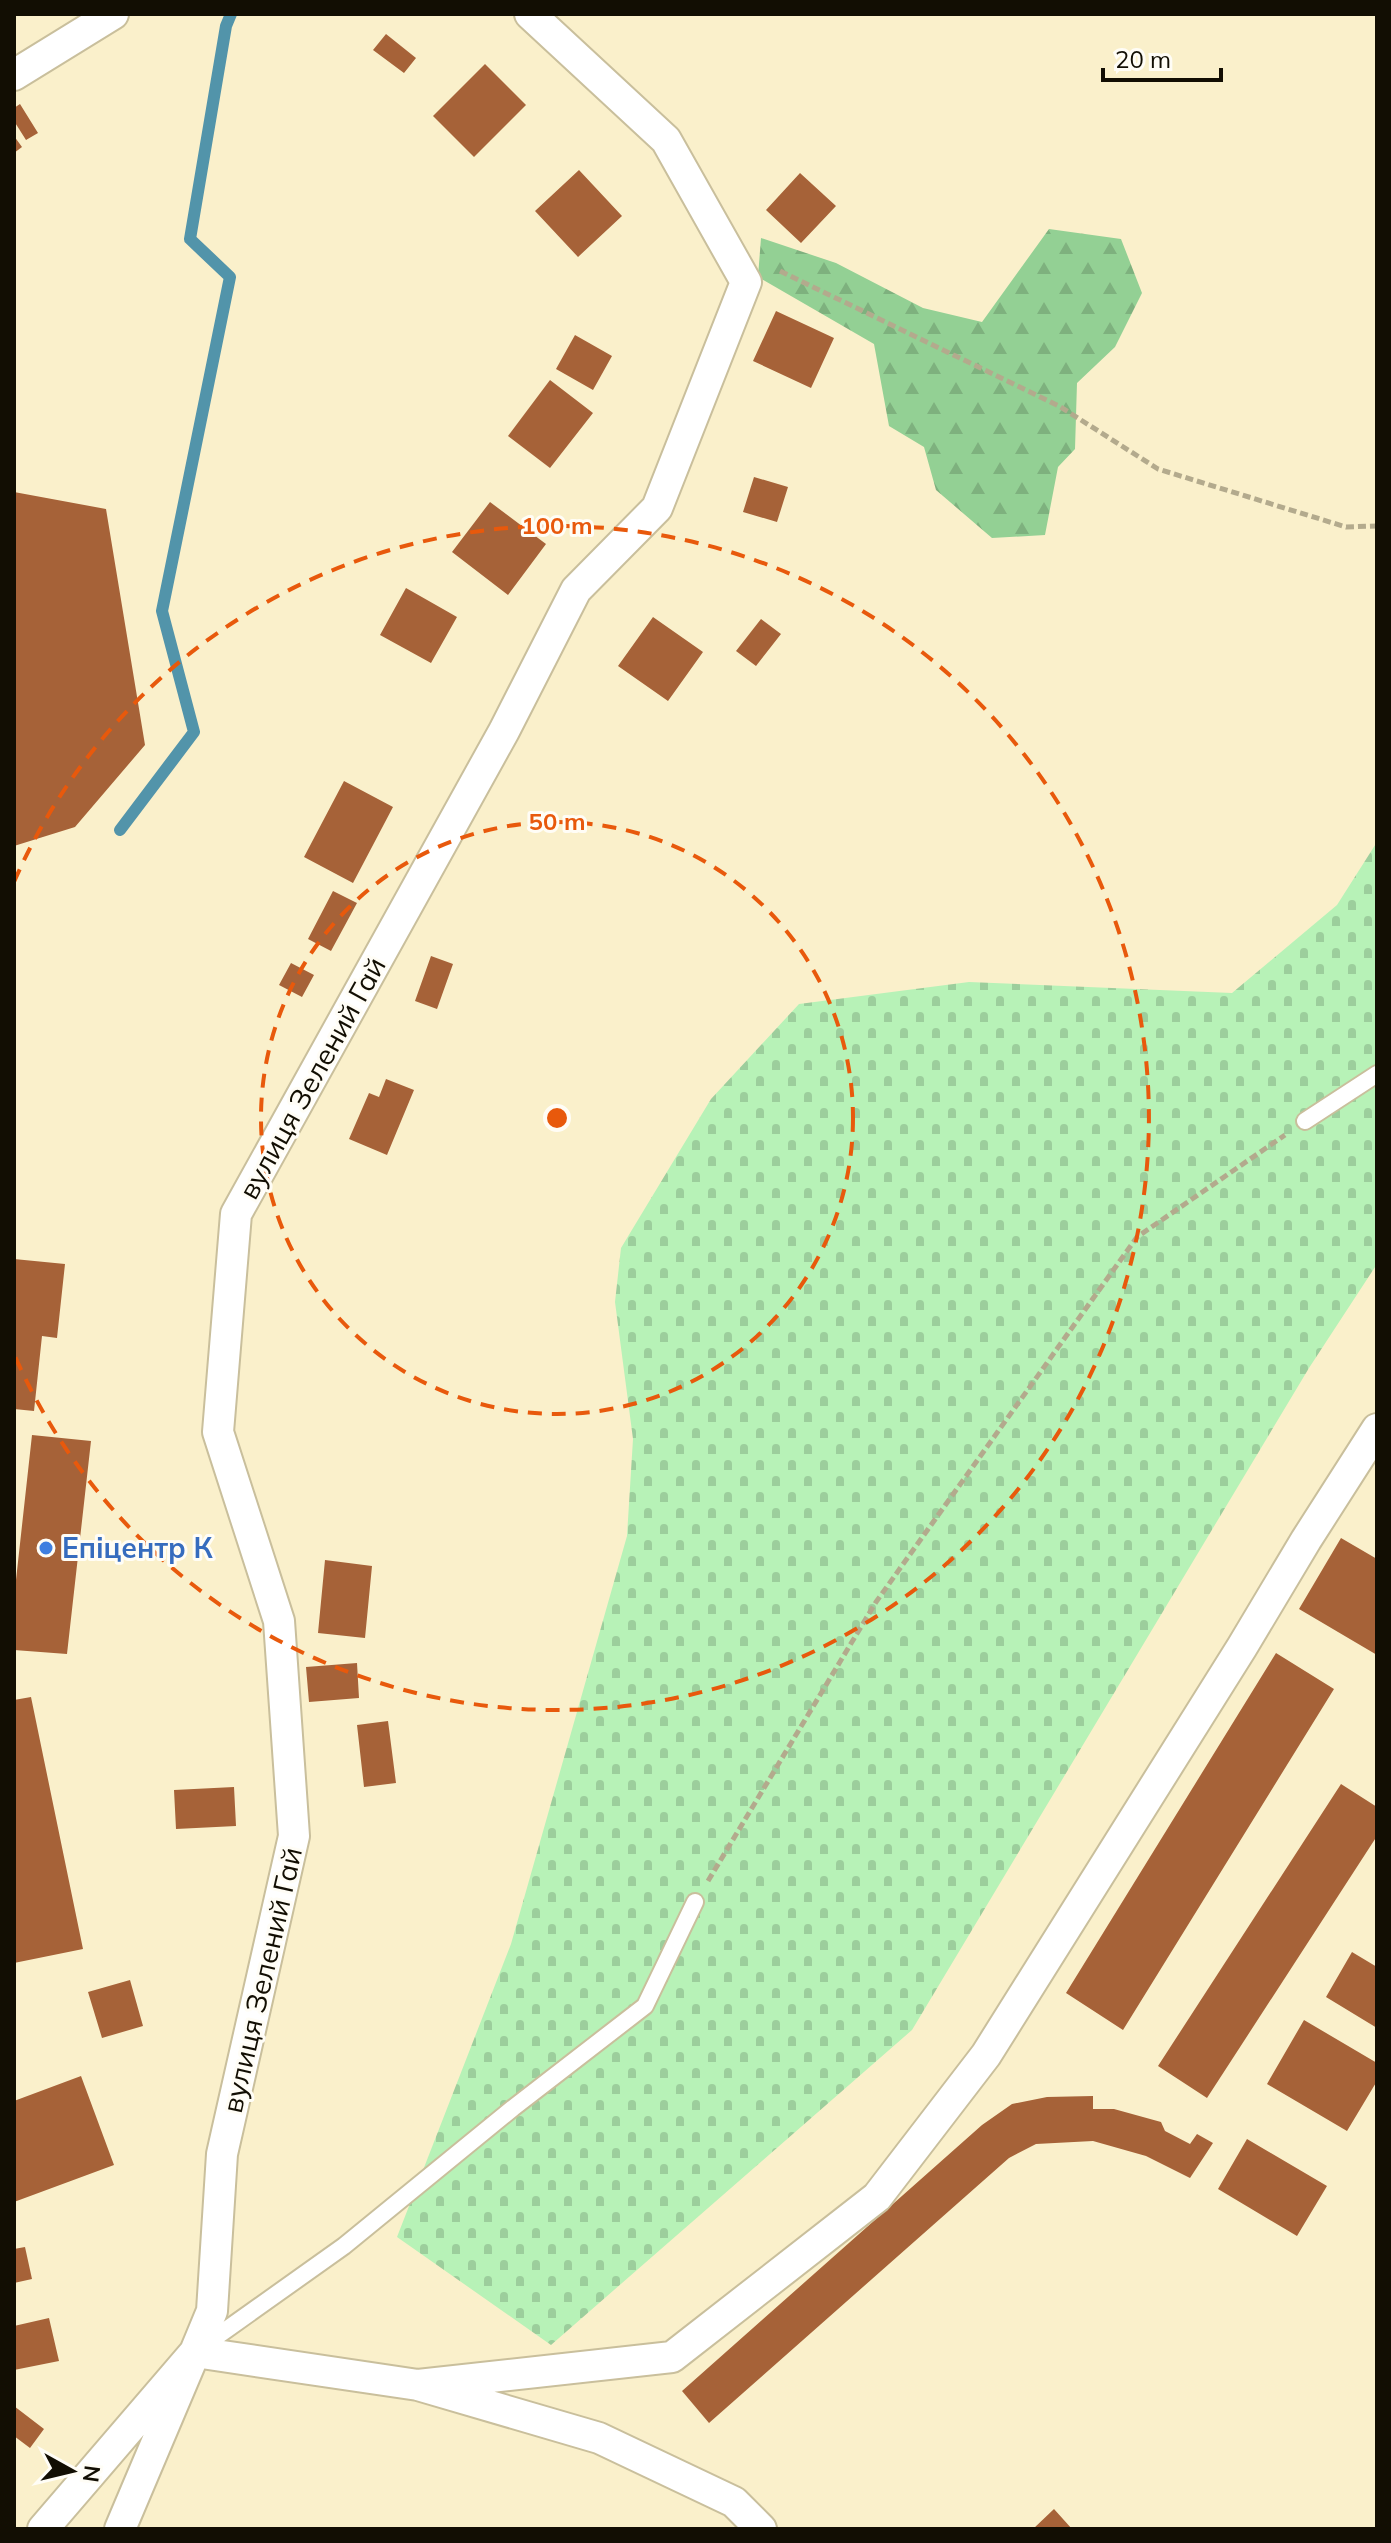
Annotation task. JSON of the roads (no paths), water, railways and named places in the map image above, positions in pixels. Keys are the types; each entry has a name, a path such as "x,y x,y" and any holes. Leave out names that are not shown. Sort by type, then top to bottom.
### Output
{"street":[{"path":"14,75 113,14"},
{"name":"вулиця Зелений Гай","path":"43,2529 195,2352 212,2311 222,2154 294,1836 279,1621 218,1432 236,1214 504,731 576,590 657,508 746,282 666,140 530,14"},
{"path":"418,2385 672,2357 877,2197 986,2055 1377,1429"},
{"path":"120,2529 195,2352 418,2385 599,2438 734,2502 761,2529"}],"lane":[{"path":"1305,1121 1377,1074"},
{"path":"195,2352 344,2246 513,2108 645,2006 695,1902"}],"waterway":[{"path":"120,830 194,732 162,611 230,277 190,239 226,26 231,14"}],"place":[{"name":"Епіцентр К","path":"46,1548"}]}
